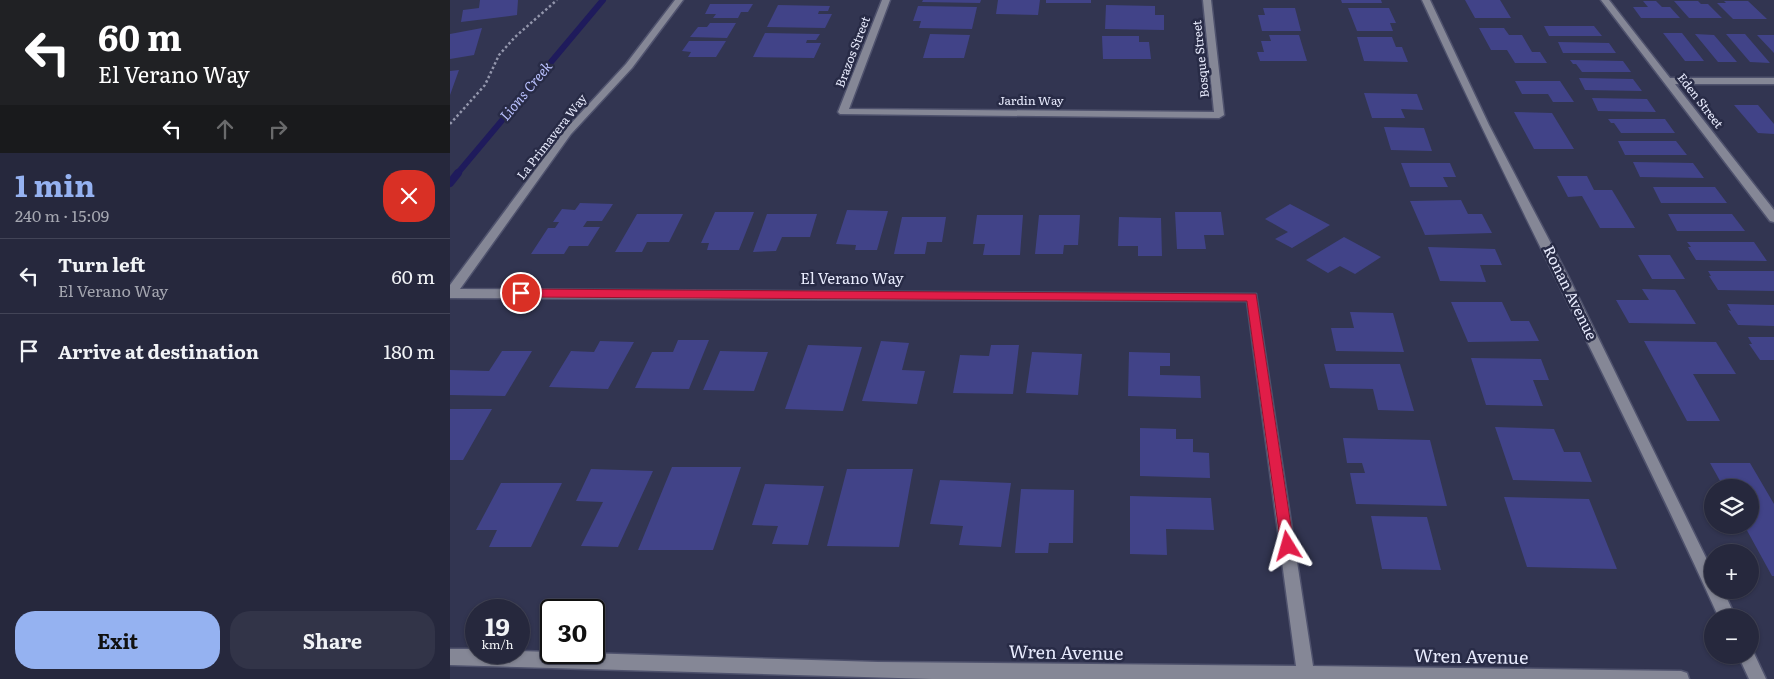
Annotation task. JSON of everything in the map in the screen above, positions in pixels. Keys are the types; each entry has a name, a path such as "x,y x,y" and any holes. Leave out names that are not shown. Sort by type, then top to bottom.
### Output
{"street":[{"name":"La Primavera Way","path":"450,293 568,132 629,66 679,0"},
{"name":"Brazos Street","path":"844,112 886,0"},
{"name":"Bosque Street","path":"1207,0 1219,115"},
{"name":"Ronan Avenue","path":"1426,0 1484,125 1562,276 1704,569"},
{"name":"Eden Street","path":"1605,0 1774,218"},
{"path":"1669,81 1774,81"},
{"name":"Jardin Way","path":"844,112 1219,115"},
{"name":"El Verano Way","path":"450,293 1252,297 1306,675"},
{"name":"Wren Avenue","path":"450,657 877,675 1306,675 1681,679"},
{"path":"1750,664 1758,679"}],"path":[{"path":"450,124 485,85 499,55 514,37 557,0"}],"building":[{"path":"480,0 518,0 517,15 461,22 463,10 479,8"},
{"path":"923,0 981,0 980,3 922,2"},
{"path":"998,0 1040,0 1038,15 996,14"},
{"path":"1046,0 1091,0 1091,3 1046,3"},
{"path":"1341,0 1381,0 1382,3 1342,3"},
{"path":"1465,0 1500,0 1511,18 1475,18"},
{"path":"1643,1 1656,1 1662,7 1670,7 1680,18 1641,18 1633,7 1648,7"},
{"path":"1674,1 1698,1 1701,4 1708,4 1722,18 1689,18"},
{"path":"1724,1 1748,1 1767,19 1733,19 1717,3 1726,3"},
{"path":"710,4 753,4 748,12 741,12 738,18 713,18 716,14 705,14"},
{"path":"778,5 830,6 828,11 819,11 818,14 832,14 825,28 767,27"},
{"path":"1106,5 1155,6 1155,15 1164,15 1164,30 1105,29"},
{"path":"918,6 977,7 972,29 919,28 921,21 913,21"},
{"path":"1263,8 1295,8 1301,31 1262,31 1258,15 1265,15"},
{"path":"1348,8 1389,8 1396,23 1390,23 1393,31 1357,31"},
{"path":"710,23 736,23 727,38 690,37 698,27 707,27"},
{"path":"1544,26 1594,26 1602,36 1549,36"},
{"path":"482,28 474,55 450,59 450,34"},
{"path":"1479,28 1504,28 1509,35 1522,35 1532,52 1540,52 1547,63 1515,63 1507,50 1491,50"},
{"path":"765,33 820,34 816,40 807,40 806,43 821,43 814,58 753,57"},
{"path":"1663,33 1682,33 1704,61 1685,61"},
{"path":"930,34 970,35 964,58 923,58"},
{"path":"1695,34 1714,35 1737,62 1718,62"},
{"path":"1726,34 1745,34 1770,63 1750,62"},
{"path":"1269,35 1299,35 1307,61 1260,61 1257,52 1264,52 1261,41 1271,41"},
{"path":"1757,35 1774,35 1774,53"},
{"path":"1102,36 1139,36 1139,42 1149,42 1151,59 1103,59"},
{"path":"1357,37 1392,37 1396,47 1402,47 1408,62 1364,61"},
{"path":"689,41 726,41 716,57 688,57 691,52 682,51"},
{"path":"1558,42 1609,43 1616,53 1563,53"},
{"path":"1570,60 1623,61 1631,72 1582,72"},
{"path":"459,70 450,95 450,71"},
{"path":"1579,78 1633,79 1642,91 1585,90"},
{"path":"1515,81 1560,81 1574,102 1553,102 1548,94 1522,94"},
{"path":"1364,93 1417,94 1423,110 1401,109 1405,118 1372,118"},
{"path":"1592,98 1647,99 1656,112 1598,111"},
{"path":"1734,105 1758,105 1774,124 1774,134 1758,133"},
{"path":"1514,112 1552,113 1574,149 1534,149"},
{"path":"1608,119 1665,119 1675,133 1621,133 1614,123 1611,123"},
{"path":"1384,127 1424,128 1432,151 1391,150"},
{"path":"1618,141 1676,141 1687,155 1625,155"},
{"path":"1633,162 1693,163 1704,178 1640,177"},
{"path":"1401,163 1450,163 1456,177 1443,177 1448,187 1410,187"},
{"path":"1557,176 1587,176 1594,190 1612,190 1635,228 1600,228 1582,196 1568,197"},
{"path":"1653,187 1715,187 1727,203 1661,203"},
{"path":"1461,200 1468,214 1482,214 1492,233 1425,235 1410,201"},
{"path":"580,203 613,204 602,221 587,221 583,227 600,227 588,246 569,246 564,254 531,254 548,228 555,228 559,222 553,222 562,209 575,210"},
{"path":"1290,204 1330,225 1292,248 1275,239 1288,232 1265,219"},
{"path":"847,210 888,211 877,250 855,250 856,245 836,244"},
{"path":"715,212 754,212 739,250 707,250 709,243 701,243"},
{"path":"1175,212 1221,212 1224,235 1204,235 1206,249 1177,249"},
{"path":"637,214 683,214 669,242 647,242 642,252 615,252"},
{"path":"767,214 817,214 810,237 782,237 776,251 753,252"},
{"path":"1668,214 1732,214 1745,231 1677,231"},
{"path":"977,215 1023,215 1020,255 983,255 985,244 973,244"},
{"path":"1039,215 1080,215 1078,245 1064,245 1063,254 1035,254"},
{"path":"902,217 946,217 942,242 927,242 925,254 894,254"},
{"path":"1119,217 1161,218 1162,256 1138,256 1138,246 1118,246"},
{"path":"1344,237 1381,257 1355,274 1340,266 1328,273 1306,260"},
{"path":"1687,242 1754,242 1767,261 1696,260"},
{"path":"1428,247 1495,249 1502,265 1480,265 1486,282 1440,281"},
{"path":"1638,255 1670,255 1685,279 1652,279"},
{"path":"1708,271 1774,271 1774,291 1718,290"},
{"path":"1642,289 1675,290 1696,324 1629,323 1616,300 1649,300"},
{"path":"1451,302 1502,302 1511,321 1529,321 1539,341 1468,342"},
{"path":"1727,304 1774,305 1774,326 1738,325 1728,310 1731,311"},
{"path":"1350,312 1393,313 1404,352 1336,351 1331,328 1354,328"},
{"path":"1748,337 1774,337 1774,360 1760,360 1749,344 1752,344"},
{"path":"678,340 709,340 689,389 635,388 652,352 673,352"},
{"path":"600,341 634,342 608,389 549,387 571,351 594,352"},
{"path":"881,341 909,343 902,370 925,371 917,404 862,401"},
{"path":"1644,341 1716,342 1736,374 1693,374 1720,421 1687,421"},
{"path":"808,345 862,347 843,411 785,409"},
{"path":"991,345 1019,345 1013,394 953,393 960,355 989,356"},
{"path":"502,351 532,351 505,396 450,395 450,370 489,371"},
{"path":"720,351 768,352 754,391 703,390"},
{"path":"1032,352 1082,354 1078,395 1026,393"},
{"path":"1129,352 1170,353 1170,366 1160,366 1160,375 1200,376 1201,398 1128,396"},
{"path":"1471,358 1541,359 1549,380 1533,380 1543,406 1486,405"},
{"path":"1324,364 1400,364 1414,411 1378,410 1373,389 1330,388"},
{"path":"450,409 492,409 463,460 450,460"},
{"path":"1495,427 1554,429 1564,452 1580,452 1592,482 1513,480"},
{"path":"1140,428 1176,429 1176,439 1193,439 1193,452 1209,453 1210,478 1140,476"},
{"path":"1343,438 1430,440 1447,506 1356,504 1350,473 1365,473 1362,463 1347,463"},
{"path":"1710,463 1750,463 1774,504 1774,576 1772,576 1759,552 1759,544 1754,544 1749,534 1759,534 1759,479 1719,479"},
{"path":"672,467 741,467 713,550 638,550"},
{"path":"591,469 653,471 618,547 581,546 603,502 576,501"},
{"path":"847,469 913,469 899,547 827,546"},
{"path":"940,480 1011,483 1001,547 959,545 963,526 930,524"},
{"path":"501,483 562,483 531,547 489,547 497,530 476,530"},
{"path":"765,484 824,486 808,545 772,544 778,526 752,525"},
{"path":"1021,489 1074,490 1073,543 1049,543 1048,553 1015,553"},
{"path":"1130,496 1211,498 1214,530 1166,529 1167,555 1130,554"},
{"path":"1504,497 1589,499 1617,569 1527,567"},
{"path":"1371,516 1427,517 1441,570 1382,569"}],"waterway":[{"name":"Lions Creek","path":"457,174 603,0"},
{"name":"Lions Creek","path":"450,183 458,173"}],"route":[{"path":"521,293 1252,297 1288,546"}]}
